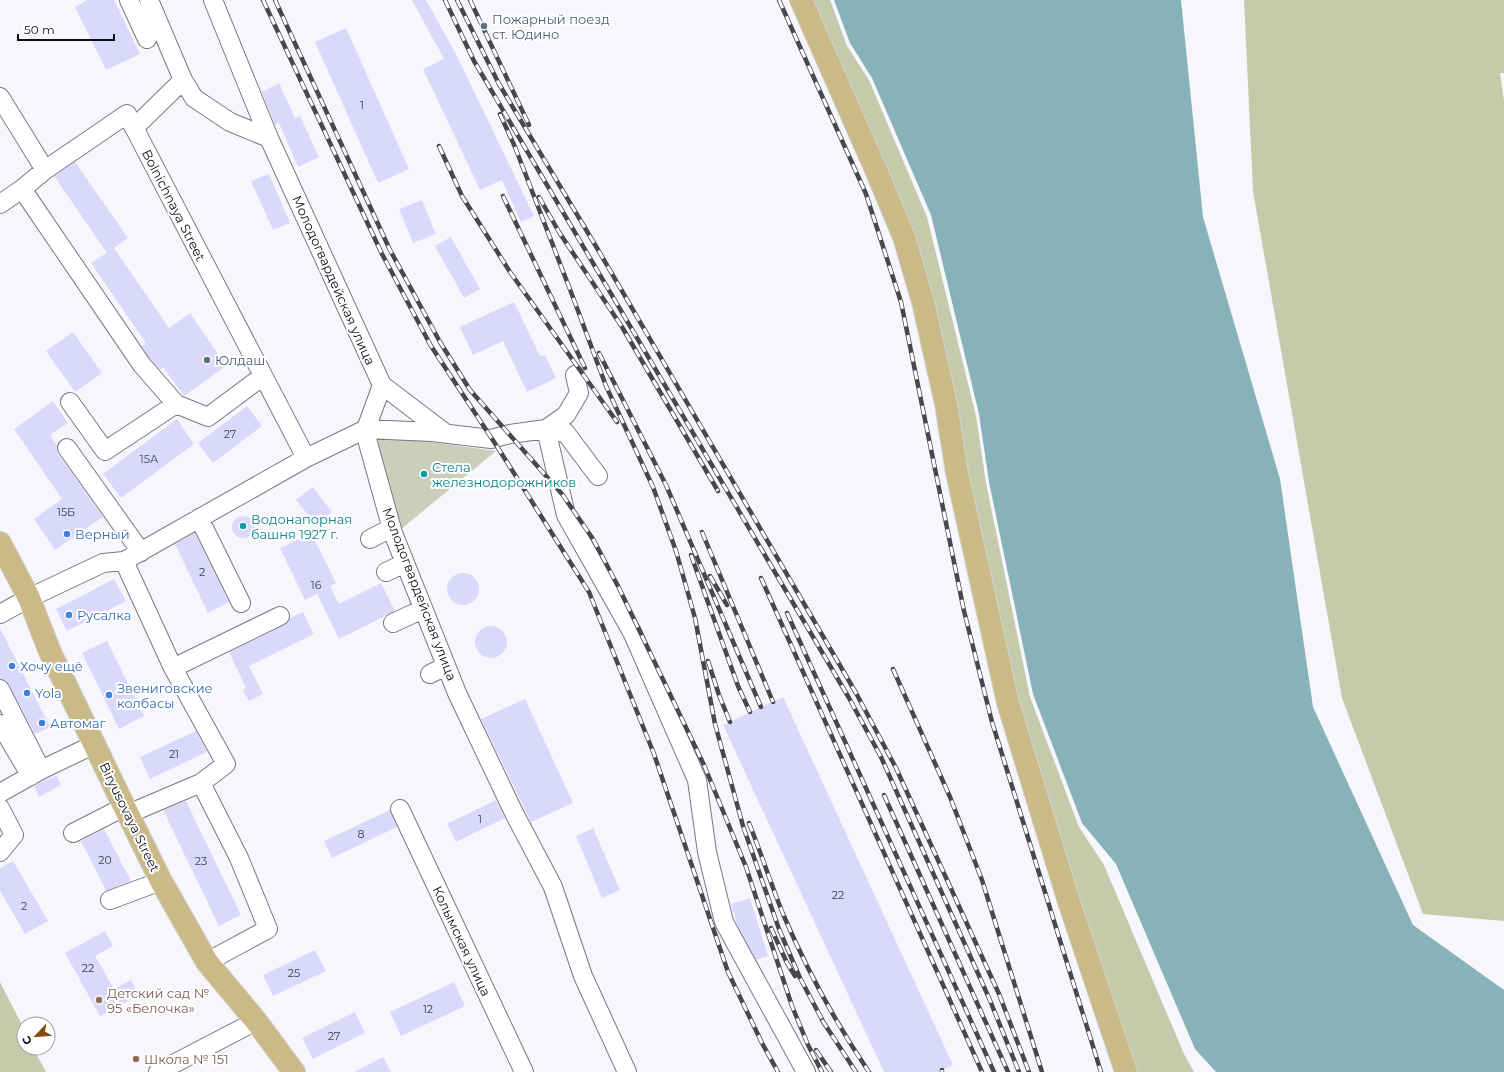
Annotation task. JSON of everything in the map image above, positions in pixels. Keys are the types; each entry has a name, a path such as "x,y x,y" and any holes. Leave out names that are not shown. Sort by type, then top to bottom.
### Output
{"main road":[{"path":"801,0 904,237 923,302 944,397 957,473 1008,703 1069,902 1126,1072"},
{"name":"Biryusovaya Street","path":"0,543 28,598 50,652 161,881 207,962 256,1021 294,1072"}],"street":[{"path":"129,0 147,39"},
{"name":"Молодогвардейская улица","path":"213,0 270,138 382,386"},
{"path":"155,3 182,80 194,98 230,122 270,138"},
{"path":"134,128 182,80"},
{"path":"0,97 45,170 22,189 0,204"},
{"name":"Bolnichnaya Street","path":"45,170 127,114 306,458"},
{"path":"22,189 142,365 176,404 208,417 263,376"},
{"path":"546,429 566,415 579,393 575,375"},
{"path":"366,429 382,386 445,434"},
{"path":"70,402 105,451 176,404"},
{"path":"0,614 28,598 103,563 124,561 306,458 366,429 445,434 491,439 510,434 546,429 565,432 598,476"},
{"name":"Молодогвардейская улица","path":"366,429 391,528 446,666 514,813 553,887 583,976 627,1072"},
{"path":"546,429 566,514 632,632 697,780 707,852 724,922 806,1072"},
{"path":"67,448 141,552"},
{"path":"199,518 241,603"},
{"path":"370,539 391,528"},
{"path":"73,833 126,811 202,783 226,764 173,668 124,561"},
{"path":"386,572 405,563"},
{"path":"393,623 423,609"},
{"path":"173,668 280,616"},
{"path":"430,674 446,666"},
{"path":"0,689 36,773"},
{"path":"0,724 36,773"},
{"path":"0,793 36,773 95,744"},
{"path":"202,783 239,858 268,929 207,962"},
{"path":"0,808 14,835 0,852"},
{"name":"Колымская улица","path":"400,809 524,1072"},
{"path":"137,899 161,881"},
{"path":"110,900 161,881"},
{"path":"158,1072 256,1021"}],"green space":[{"path":"812,0 830,0 847,46 869,80 927,217 976,416 986,483 1030,697 1079,827 1104,865 1184,1054 1194,1072 1137,1072 1134,1065 1078,899 1016,701 912,235 885,163"},
{"path":"1244,0 1504,0 1504,73 1500,73 1504,101 1504,921 1423,914 1342,698 1253,191"},
{"path":"387,436 496,451 400,530 377,442 381,438"},
{"path":"0,982 17,1016 16,1016 16,1056 37,1056 46,1072 0,1072"}],"water":[{"path":"834,0 1181,0 1203,217 1280,479 1313,707 1413,925 1504,990 1504,1072 1216,1072 1195,1049 1116,864 1082,823 1033,694 989,482 979,414 931,215 872,78 850,43"}],"building":[{"path":"87,0 114,0 140,54 106,70 75,7"},
{"path":"412,0 426,0 457,56 534,216 521,222 502,180 480,190 423,69 444,59"},
{"path":"346,28 409,169 378,183 315,42"},
{"path":"279,83 295,118 300,116 319,157 298,167 279,123 275,125 262,92"},
{"path":"75,162 128,238 107,253 54,176"},
{"path":"269,174 290,223 273,230 251,181"},
{"path":"422,200 436,234 413,243 399,209"},
{"path":"451,237 480,289 464,298 435,246"},
{"path":"114,248 169,328 190,313 226,366 184,396 163,367 160,370 150,359 142,346 146,343 91,263"},
{"path":"514,302 540,356 545,355 556,378 527,392 503,341 473,355 460,327"},
{"path":"73,332 102,373 75,392 46,351"},
{"path":"53,401 68,423 50,435 57,446 58,454 103,517 55,550 34,519 62,499 14,429"},
{"path":"247,406 262,426 213,463 198,443"},
{"path":"177,419 194,444 121,498 103,474"},
{"path":"313,487 332,512 316,525 296,500"},
{"name":"Водонапорная башня 1927 г.","path":"243,516 251,519 254,527 251,535 243,538 235,535 232,527 235,519"},
{"path":"195,533 229,602 208,613 175,544"},
{"path":"311,533 336,583 330,586 339,604 381,583 395,611 339,639 317,594 305,600 280,548"},
{"path":"460,573 466,573 476,580 479,589 478,595 472,602 466,605 460,605 450,598 447,592 447,586 454,576"},
{"path":"114,579 126,601 67,631 56,609"},
{"path":"303,612 314,634 249,666 263,694 249,701 243,690 246,688 229,652 285,625 290,618"},
{"path":"488,626 494,626 504,633 507,642 506,648 500,655 494,658 488,658 478,651 475,645 475,639 482,629"},
{"path":"0,628 50,727 35,734 9,684 5,680 0,679"},
{"path":"107,641 144,716 119,729 82,653"},
{"path":"783,697 953,1065 938,1072 884,1072 723,725"},
{"path":"525,699 573,803 531,822 481,719"},
{"path":"196,731 207,752 150,779 140,757"},
{"path":"56,775 61,785 39,797 34,786"},
{"path":"496,800 505,818 456,842 447,824"},
{"path":"186,801 241,915 219,926 163,810"},
{"path":"390,810 397,827 332,858 324,841"},
{"path":"593,828 620,890 602,898 576,836"},
{"path":"104,829 131,881 106,891 81,841"},
{"path":"13,861 48,921 25,934 0,891 0,868"},
{"path":"750,898 768,956 756,960 737,924 731,904"},
{"path":"105,931 113,946 95,956 114,989 131,980 139,995 100,1016 65,953"},
{"path":"315,950 326,971 273,996 263,975"},
{"path":"454,982 465,1006 401,1036 390,1012"},
{"path":"355,1012 365,1033 313,1059 302,1038"},
{"path":"383,1057 391,1072 354,1072"}],"railway":[{"path":"263,0 382,254 431,346 498,448 589,592 654,754 728,972 762,1043 778,1072"},
{"path":"275,0 390,250 440,342 470,390 562,494 593,539 619,588 704,765 746,867 792,1006 808,1045 822,1072"},
{"path":"445,0 474,61 849,698 881,757 989,998 1019,1072"},
{"path":"457,0 499,84 597,248 856,693 896,768 999,994 1029,1072"},
{"path":"470,0 529,125"},
{"path":"779,0 866,194 901,302 964,611 992,722 1101,1072"},
{"path":"500,114 515,147 606,386 653,487 676,551 695,618 715,724 743,826 779,929 800,978 825,1025"},
{"path":"439,146 462,196 510,272 617,422"},
{"path":"503,196 585,368"},
{"path":"539,197 559,232 622,327 718,491"},
{"path":"599,353 666,485 761,707"},
{"path":"702,532 773,702"},
{"path":"691,555 738,686 750,712"},
{"path":"710,576 727,605"},
{"path":"761,578 982,1072"},
{"path":"787,613 994,1072"},
{"path":"708,661 730,722"},
{"path":"893,669 950,797 982,880 1042,1072"},
{"path":"884,795 1008,1072"},
{"path":"749,823 783,914 802,955 833,1015 869,1072"},
{"path":"771,928 787,963 795,976"},
{"path":"822,1020 856,1072"},
{"path":"816,1050 831,1072"}],"place":[{"name":"Пожарный поезд ст. Юдино","path":"484,26"},
{"name":"Юлдаш","path":"207,360"},
{"name":"Стела железнодорожников","path":"424,474"},
{"name":"Водонапорная башня 1927 г.","path":"243,526"},
{"name":"Верный","path":"67,534"},
{"name":"Русалка","path":"69,615"},
{"name":"Хочу ещё","path":"12,666"},
{"name":"Yola","path":"27,693"},
{"name":"Звениговские колбасы","path":"109,695"},
{"name":"Автомаг","path":"42,723"},
{"name":"Детский сад № 95 «Белочка»","path":"99,1000"},
{"name":"Школа № 151","path":"136,1059"}]}
